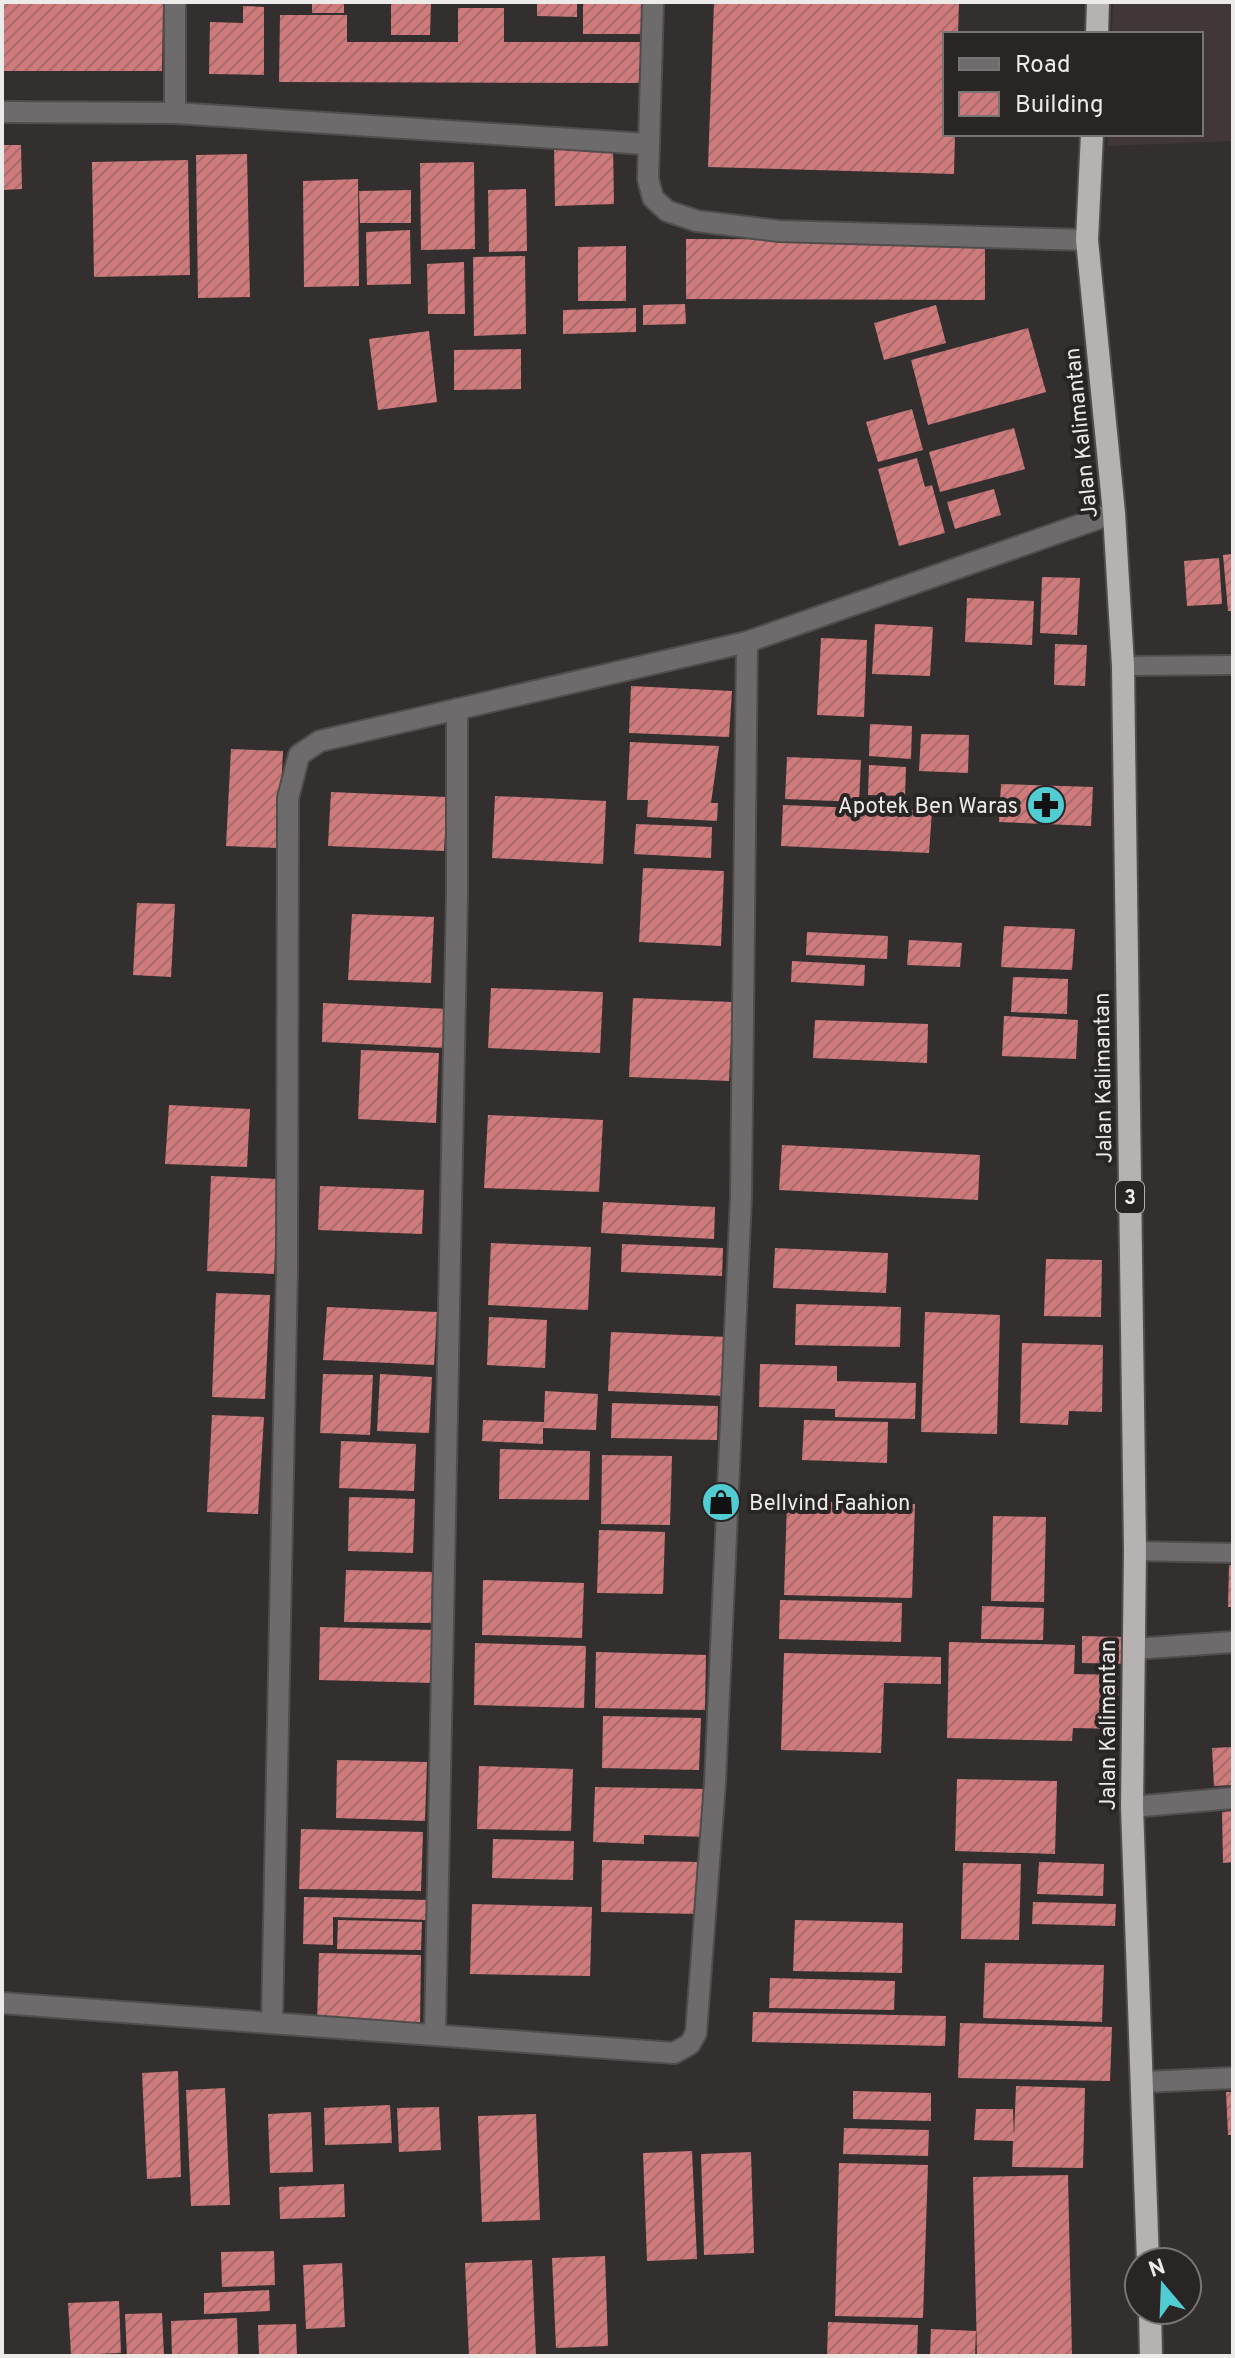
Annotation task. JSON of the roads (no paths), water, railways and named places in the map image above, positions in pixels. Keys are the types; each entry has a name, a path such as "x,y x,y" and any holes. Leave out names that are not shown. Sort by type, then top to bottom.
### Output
{"highway":[{"path":"1097,32 1098,2"},
{"name":"Jalan Kalimantan","path":"1092,136 1087,240 1114,513 1123,666 1135,1551 1132,1807 1148,2246"},
{"path":"1150,2326 1151,2356"}],"street":[{"path":"175,2 175,113"},
{"path":"653,2 647,144 653,198 667,211 697,221 779,231 1087,240"},
{"path":"2,112 175,113 647,144"},
{"path":"272,2023 287,1286 291,778 299,755 320,741 747,642 1114,513"},
{"path":"2,2003 674,2053 690,2044 696,2033 715,1783 741,1197 747,642"},
{"path":"435,2035 457,909 457,709"},
{"path":"1134,1649 1233,1642"},
{"path":"1132,1807 1233,1798"},
{"path":"1143,2082 1233,2078"}],"lane":[{"path":"1123,666 1233,665"},
{"path":"1135,1551 1233,1553"}],"place":[{"name":"Apotek Ben Waras","path":"1046,805"},
{"name":"Bellvind Faahion","path":"721,1502"}]}
